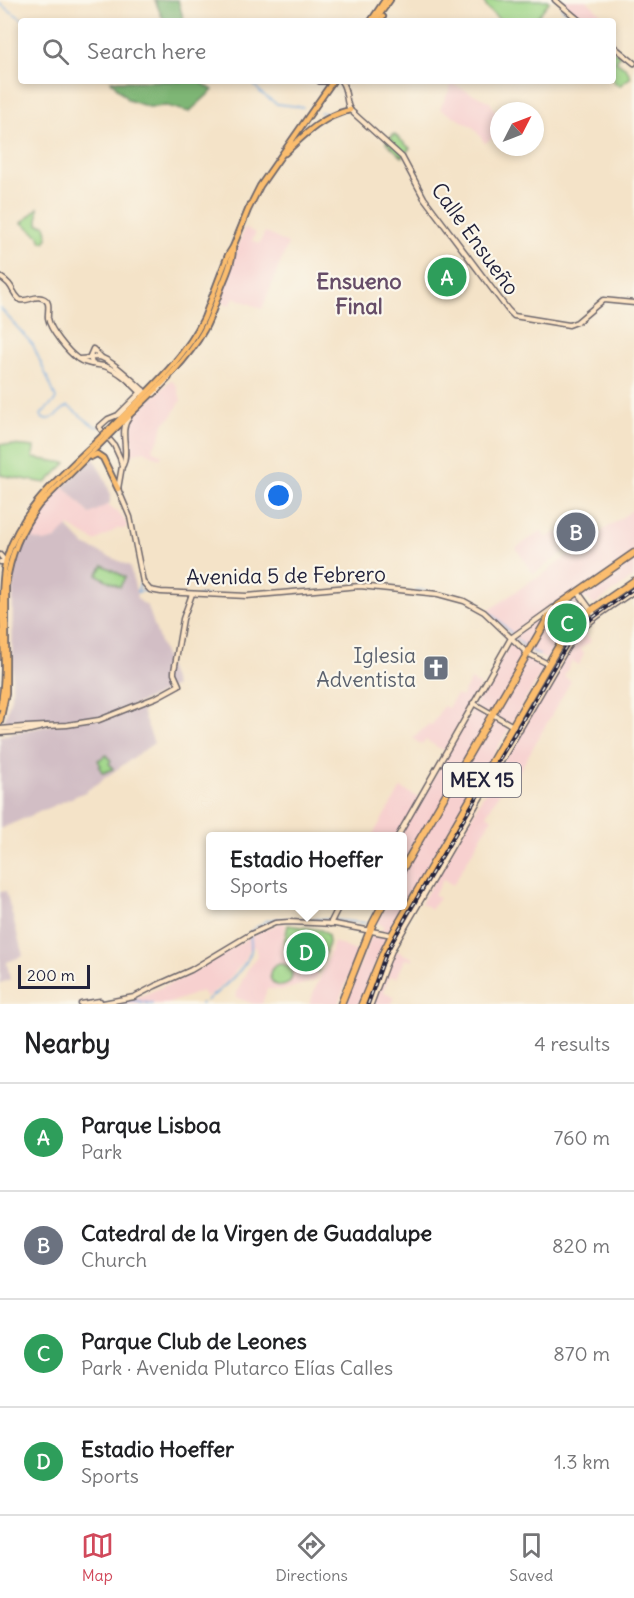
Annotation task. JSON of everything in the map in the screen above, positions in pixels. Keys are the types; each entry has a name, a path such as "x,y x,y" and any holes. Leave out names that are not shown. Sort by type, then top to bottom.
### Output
{"highway":[{"name":"MEX 15","path":"407,861 554,610 634,553"},
{"name":"MEX 15","path":"407,903 557,649 574,626 594,614 634,581"},
{"path":"341,1004 380,910"},
{"name":"MEX 15","path":"363,1004 403,910"}],"main road":[{"path":"372,18 387,0"},
{"path":"377,18 387,0"},
{"path":"146,395 196,335 228,255 260,186 330,84"},
{"path":"277,161 315,126 335,114 350,110"},
{"path":"0,722 6,693 8,569 20,535 33,512 121,418 187,356 205,328 233,257 233,247"},
{"path":"0,706 3,682 3,562 32,508 57,481 105,437"},
{"path":"72,471 93,454 99,455 103,458 118,489"},
{"path":"3,562 11,557"},
{"path":"3,562 8,569"}],"street":[{"path":"555,0 576,18"},
{"path":"616,48 634,63"},
{"path":"343,84 350,110"},
{"name":"Calle Ensueño","path":"350,110 402,157 424,198 514,316 569,325 577,322 605,300 634,303"},
{"path":"0,277 9,283 15,296 20,300 27,301 38,297 46,300 51,327 78,359 84,363 104,366 121,374 146,395"},
{"path":"92,364 90,358 93,348 105,360 124,373 146,395"},
{"path":"78,359 98,357 105,360"},
{"path":"104,366 105,360"},
{"path":"118,489 126,456 124,423 146,395"},
{"path":"121,418 108,419 99,427 114,445 122,466"},
{"name":"Avenida 5 de Febrero","path":"118,489 130,517 146,588 156,592 247,596 360,586 434,593 455,598 484,612 527,653 548,665"},
{"path":"0,555 3,562"},
{"path":"371,1004 393,948 567,648 594,614 634,591"},
{"path":"578,592 594,614"},
{"path":"0,731 99,720 157,697 179,684 174,674 183,619 192,594"},
{"path":"401,832 511,638 553,608"},
{"path":"473,703 520,730"},
{"path":"330,924 337,910"},
{"path":"81,1004 101,1003 137,995 191,970 251,934 282,921 330,924 392,935"}],"shaded area":[{"path":"562,0 586,0 606,18 576,18 560,2"},
{"path":"452,84 490,102 490,139 485,143 473,127 440,109"},
{"path":"244,228 256,233 252,240 259,244 265,232 288,244 262,309 234,297 230,305 218,301"},
{"path":"171,380 177,386 181,400 173,415 163,424 160,438 151,450 162,455 160,459 144,451 134,453 128,461 125,424"},
{"path":"93,457 105,479 110,493 110,503 90,514 64,486"},
{"path":"64,486 90,514 107,503 128,526 121,530 119,528 95,541 69,526 56,539 44,542 27,537 23,539 38,511"},
{"path":"634,509 634,577 594,605 585,598 558,621 552,630 561,637 546,660 526,650 488,611 552,568"},
{"path":"67,527 84,545 130,566 136,598 148,607 175,686 124,709 140,706 154,743 85,792 0,829 0,736 64,722 34,722 3,727 12,693 15,557 23,539 27,537 44,542 56,539"},
{"path":"541,531 546,538 557,532 569,549 533,574 516,548"},
{"path":"583,630 591,641 580,649 584,653 579,665 572,661 564,676 571,681 508,791 502,788 487,814 492,818 453,885 443,879 434,895 439,898 431,909 421,903 568,649"},
{"path":"511,642 524,653 546,665 407,902 407,832 374,832 401,788 421,799"},
{"path":"471,680 480,686 444,751 426,740 421,745 413,738 429,724 432,725 443,706 448,708 456,695 461,697"},
{"path":"6,891 23,956 7,962 10,980 0,983 0,892"},
{"path":"383,910 404,910 387,936 359,1004 344,1004 372,933 379,934 384,926 376,922"},
{"path":"280,923 286,924 282,943 288,960 302,971 318,972 315,981 283,990 267,989 262,1004 253,1004 235,997 247,970 257,956 255,946 227,981 206,998 202,991 167,1004 114,1004 146,994 189,975 256,933"},
{"path":"334,942 358,952 338,1004 309,1004"},
{"path":"394,950 413,958 412,960 405,959 397,978 390,976 383,991 394,997 391,1004 373,1004"}],"green space":[{"path":"155,0 178,0 183,18 163,18"},
{"path":"483,0 548,0 549,2 536,18 498,18 487,8"},
{"path":"616,61 626,68 631,77 619,86 616,84"},
{"path":"114,84 204,84 213,90 189,112 167,106 149,107 128,100"},
{"path":"394,134 410,148 402,157 386,142"},
{"path":"38,208 38,224 45,225 48,238 45,242 42,242 38,235 22,223"},
{"path":"448,272 455,281 442,291 435,281"},
{"path":"0,444 34,447 33,458 66,463 46,483 0,475"},
{"path":"103,565 125,577 120,587 97,575"},
{"path":"572,613 577,619 562,636 555,628"},
{"path":"107,755 113,769 103,773 98,760"},
{"path":"288,925 321,930 328,935 329,943 318,972 303,970 290,960 284,944"},
{"path":"281,964 289,967 292,975 289,983 281,986 273,983 270,975 273,967"}],"waterway":[{"path":"0,4 21,18"},
{"path":"561,7 569,14"},
{"path":"254,84 262,94 277,104 303,107"},
{"path":"320,112 330,114"},
{"path":"0,308 33,345 54,393 56,399 42,413 43,419 53,417 68,406 94,426 99,427"},
{"path":"141,582 137,592 148,590"},
{"path":"416,590 426,591"},
{"path":"197,596 208,596"},
{"path":"486,612 493,615 512,634"},
{"path":"515,638 527,649"},
{"path":"532,651 539,655"},
{"path":"206,1001 232,979 244,965 251,951 250,932 266,921 319,919 367,923"},
{"path":"123,1001 133,1000 152,1004"}],"railway":[{"path":"368,1004 386,953 407,915 571,638 591,619 634,588"}],"place":[{"name":"Parque Lisboa","path":"447,277"},
{"name":"Catedral de la Virgen de Guadalupe","path":"576,532"},
{"name":"Parque Club de Leones","path":"567,623"},
{"name":"Iglesia Adventista","path":"436,668"},
{"name":"Estadio Hoeffer","path":"306,952"}],"district":[{"name":"Ensueno Final","path":"359,294"}]}
